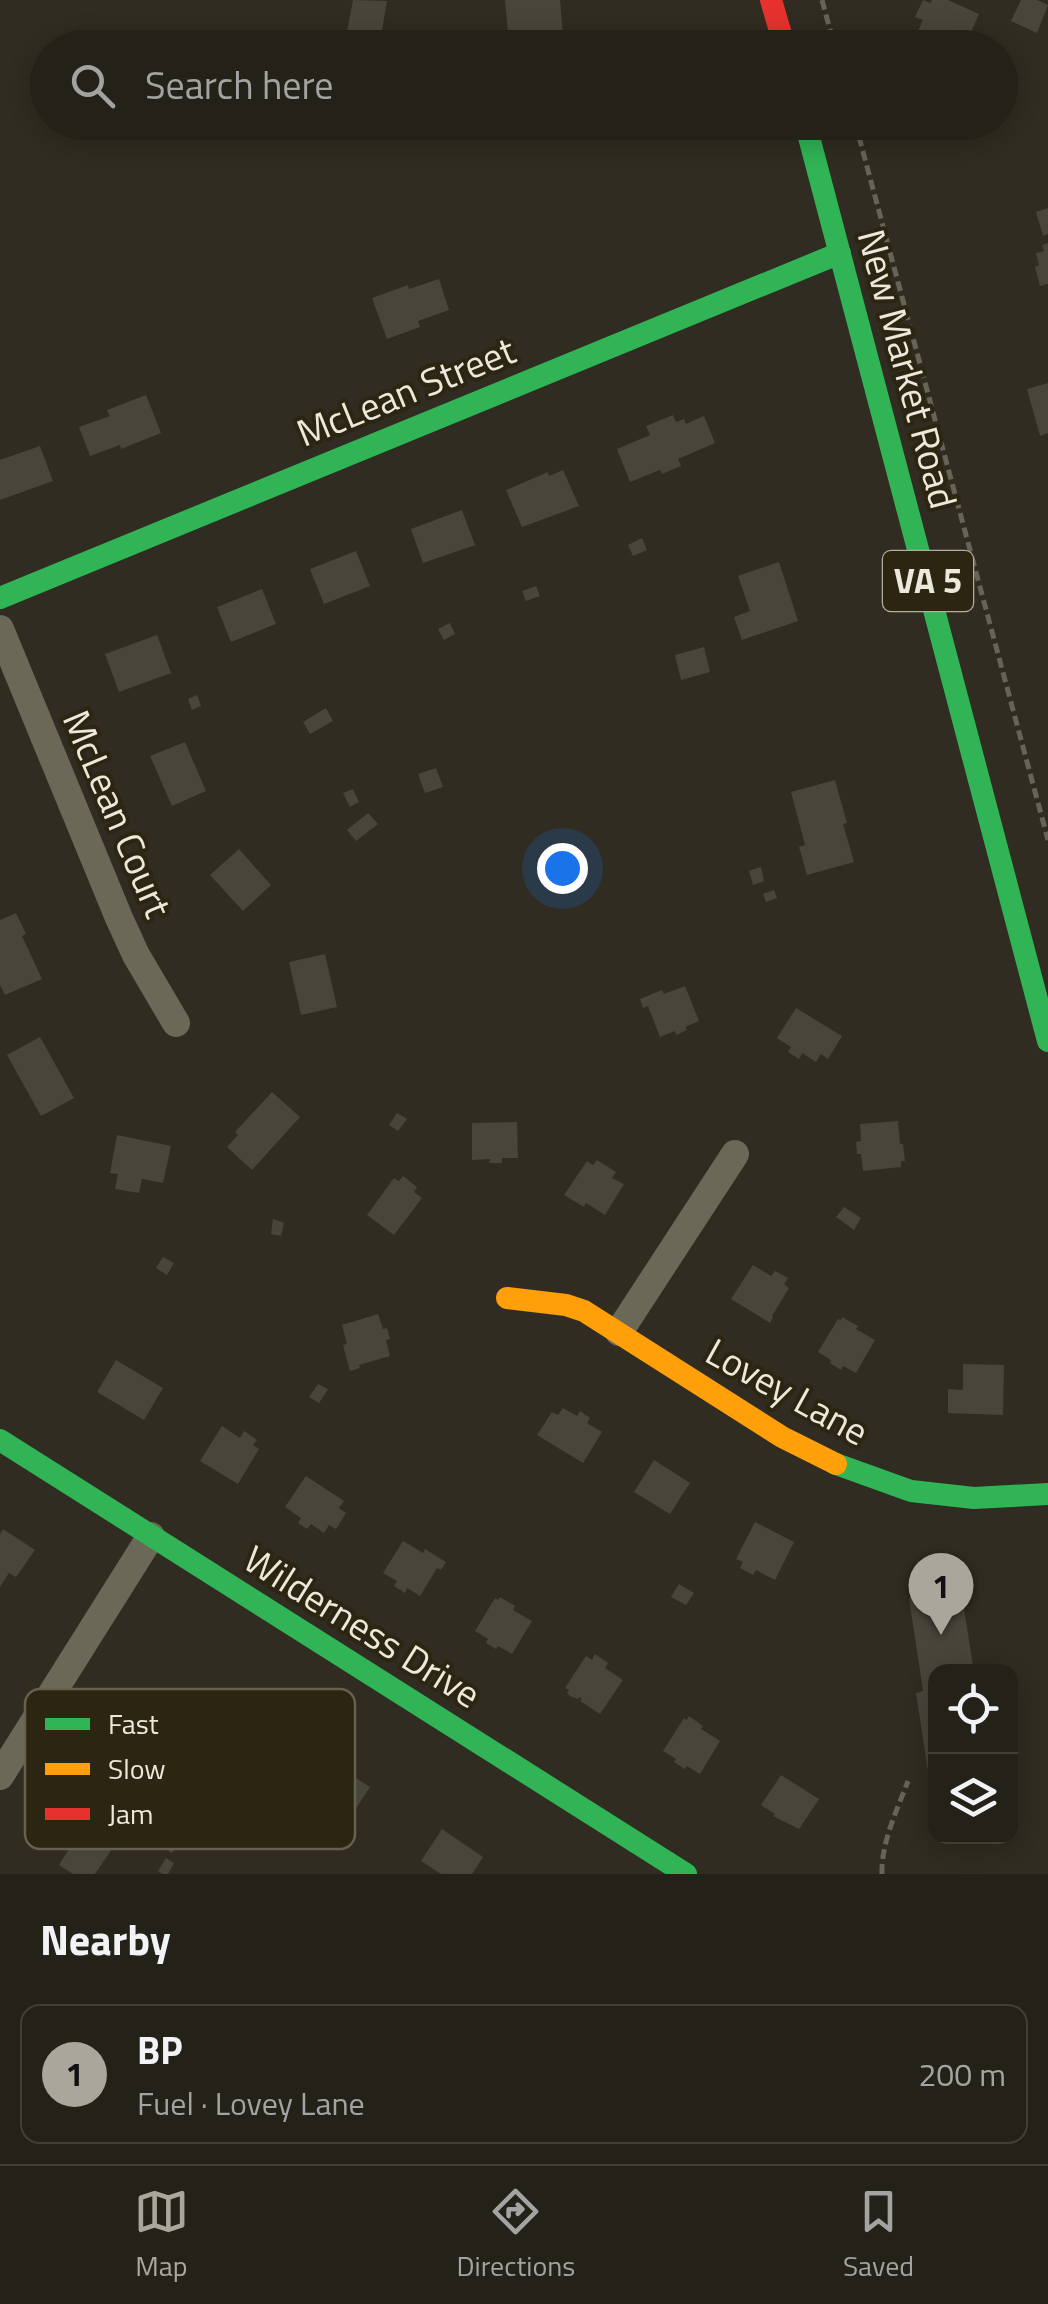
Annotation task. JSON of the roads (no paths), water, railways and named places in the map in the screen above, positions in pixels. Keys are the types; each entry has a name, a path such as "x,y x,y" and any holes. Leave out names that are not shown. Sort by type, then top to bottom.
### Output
{"street":[{"path":"772,0 780,30"},
{"name":"New Market Road","path":"810,140 1048,1041"},
{"name":"McLean Street","path":"0,598 840,253"},
{"name":"McLean Court","path":"0,629 118,918 176,1023"},
{"path":"618,1332 735,1154"},
{"name":"Lovey Lane","path":"508,1298 584,1311 782,1437 846,1470 911,1491 974,1498 1048,1494"},
{"name":"Wilderness Drive","path":"0,1440 686,1874"},
{"path":"55,1689 152,1536"},
{"path":"0,1776 25,1737"}],"place":[{"name":"BP","path":"941,1635"}]}
